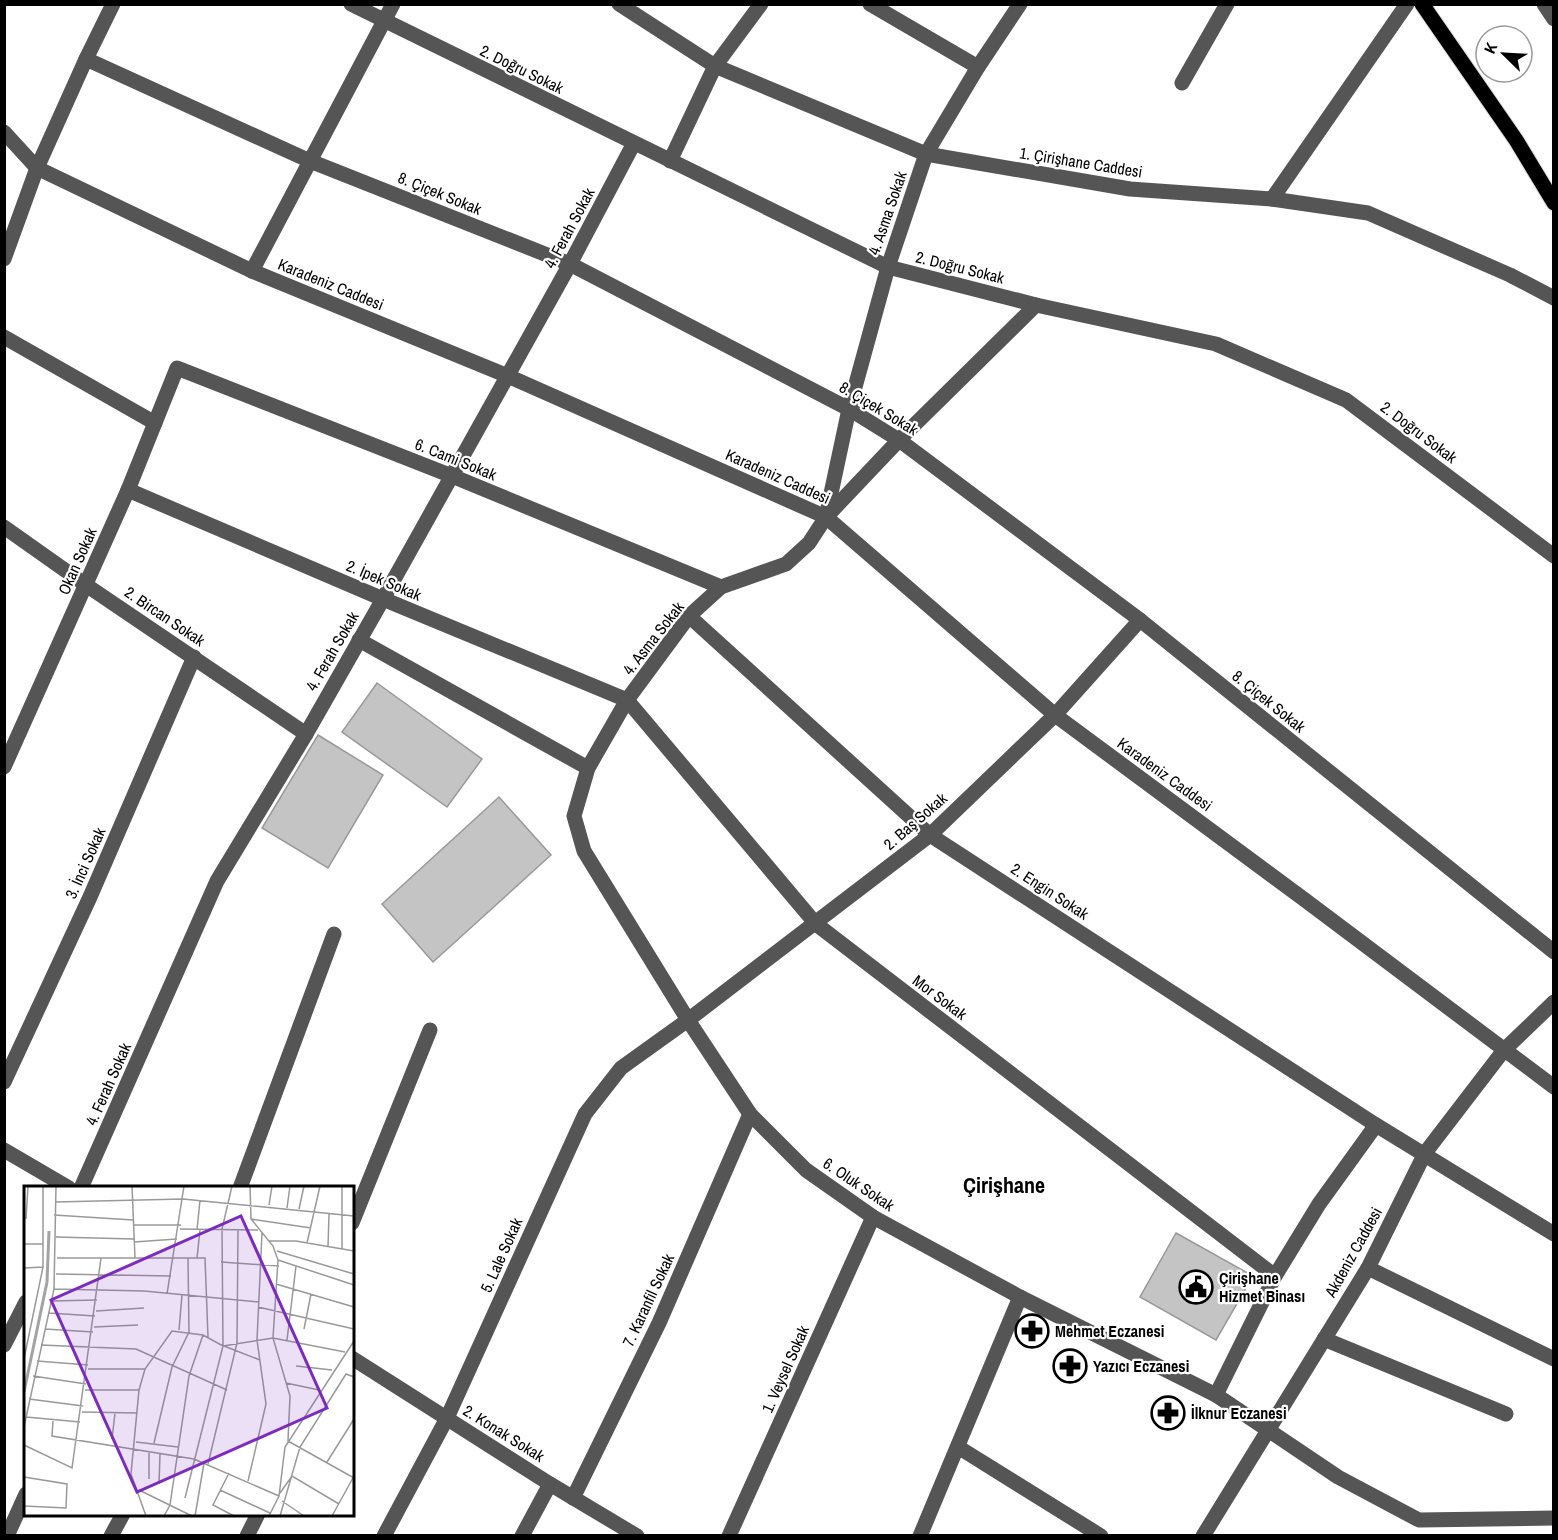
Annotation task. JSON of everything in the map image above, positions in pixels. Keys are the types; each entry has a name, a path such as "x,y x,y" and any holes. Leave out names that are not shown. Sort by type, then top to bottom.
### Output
{"main road":[{"path":"1422,4 1516,140 1554,203"}],"street":[{"path":"4,259 37,168 113,4"},
{"name":"2. Doğru Sokak","path":"351,4 888,267 1036,305 1216,344 1346,400 1554,556"},
{"path":"252,271 393,4"},
{"name":"1. Çirişhane Caddesi","path":"619,4 715,66 926,154 1130,189 1272,199 1368,213 1510,275 1554,298"},
{"path":"670,161 715,66 761,4"},
{"path":"870,4 978,67"},
{"name":"4. Asma Sokak","path":"574,816 588,768 627,700 689,616 721,587 786,564 809,543 826,516 849,409 888,267 926,154 978,67 1020,4"},
{"path":"1182,83 1227,4"},
{"path":"1272,199 1407,4"},
{"path":"1544,4 1554,19"},
{"name":"8. Çiçek Sokak","path":"86,59 310,161 570,264 849,409 899,440 1140,620 1554,952"},
{"name":"Karadeniz Caddesi","path":"4,132 37,168 252,271 508,376 826,516 1055,715 1554,1087"},
{"name":"4. Ferah Sokak","path":"82,1186 217,881 306,734 383,599 570,264 634,142"},
{"path":"826,516 899,440 1036,305"},
{"path":"4,337 155,423"},
{"name":"Okan Sokak","path":"4,767 128,490 177,368"},
{"name":"6. Cami Sokak","path":"177,368 452,476 721,587"},
{"name":"2. İpek Sokak","path":"128,490 627,700"},
{"name":"2. Bircan Sokak","path":"4,526 86,585 306,734"},
{"name":"2. Engin Sokak","path":"689,616 930,835 1376,1125 1425,1153"},
{"name":"2. Baş Sokak","path":"688,1020 930,835 1055,715 1140,620"},
{"path":"359,640 588,768"},
{"name":"3. İnci Sokak","path":"4,1082 90,897 194,657"},
{"name":"Mor Sokak","path":"627,700 816,924 1275,1276"},
{"name":"6. Oluk Sokak","path":"574,816 584,851 688,1020 750,1114 806,1170 873,1217 1020,1297 1216,1395 1338,1477 1419,1520 1551,1516"},
{"path":"241,1186 334,934"},
{"name":"Akdeniz Caddesi","path":"1203,1536 1368,1268 1425,1153 1504,1050 1554,1002"},
{"name":"5. Lale Sokak","path":"384,1536 447,1418 585,1114 621,1068 688,1020"},
{"path":"354,1218 430,1030"},
{"name":"7. Karanfil Sokak","path":"573,1498 659,1323 750,1114"},
{"path":"1216,1395 1275,1276 1319,1204 1376,1125"},
{"path":"4,1150 66,1186"},
{"path":"1425,1153 1554,1234"},
{"name":"1. Veysel Sokak","path":"729,1536 873,1217"},
{"path":"1368,1268 1554,1359"},
{"path":"920,1536 1020,1297"},
{"path":"4,1345 24,1306"},
{"path":"1324,1339 1506,1414"},
{"name":"2. Konak Sokak","path":"354,1359 550,1484 638,1536"},
{"path":"958,1447 1101,1536"},
{"path":"522,1536 550,1484"},
{"path":"7,1536 24,1498"},
{"path":"111,1536 122,1516"},
{"path":"247,1536 257,1516"}],"building":[{"path":"377,683 482,759 447,807 342,732"},
{"path":"318,735 383,775 328,868 262,828"},
{"path":"499,797 551,855 433,962 382,904"},
{"name":"Çirişhane Hizmet Binası","path":"1176,1233 1253,1276 1216,1340 1140,1297"}],"place":[{"name":"Çirişhane Hizmet Binası","path":"1196,1287"},
{"name":"Mehmet Eczanesi","path":"1032,1331"},
{"name":"Yazıcı Eczanesi","path":"1070,1366"},
{"name":"İlknur Eczanesi","path":"1168,1413"}],"district":[{"name":"Çirişhane","path":"1004,1185"}]}
